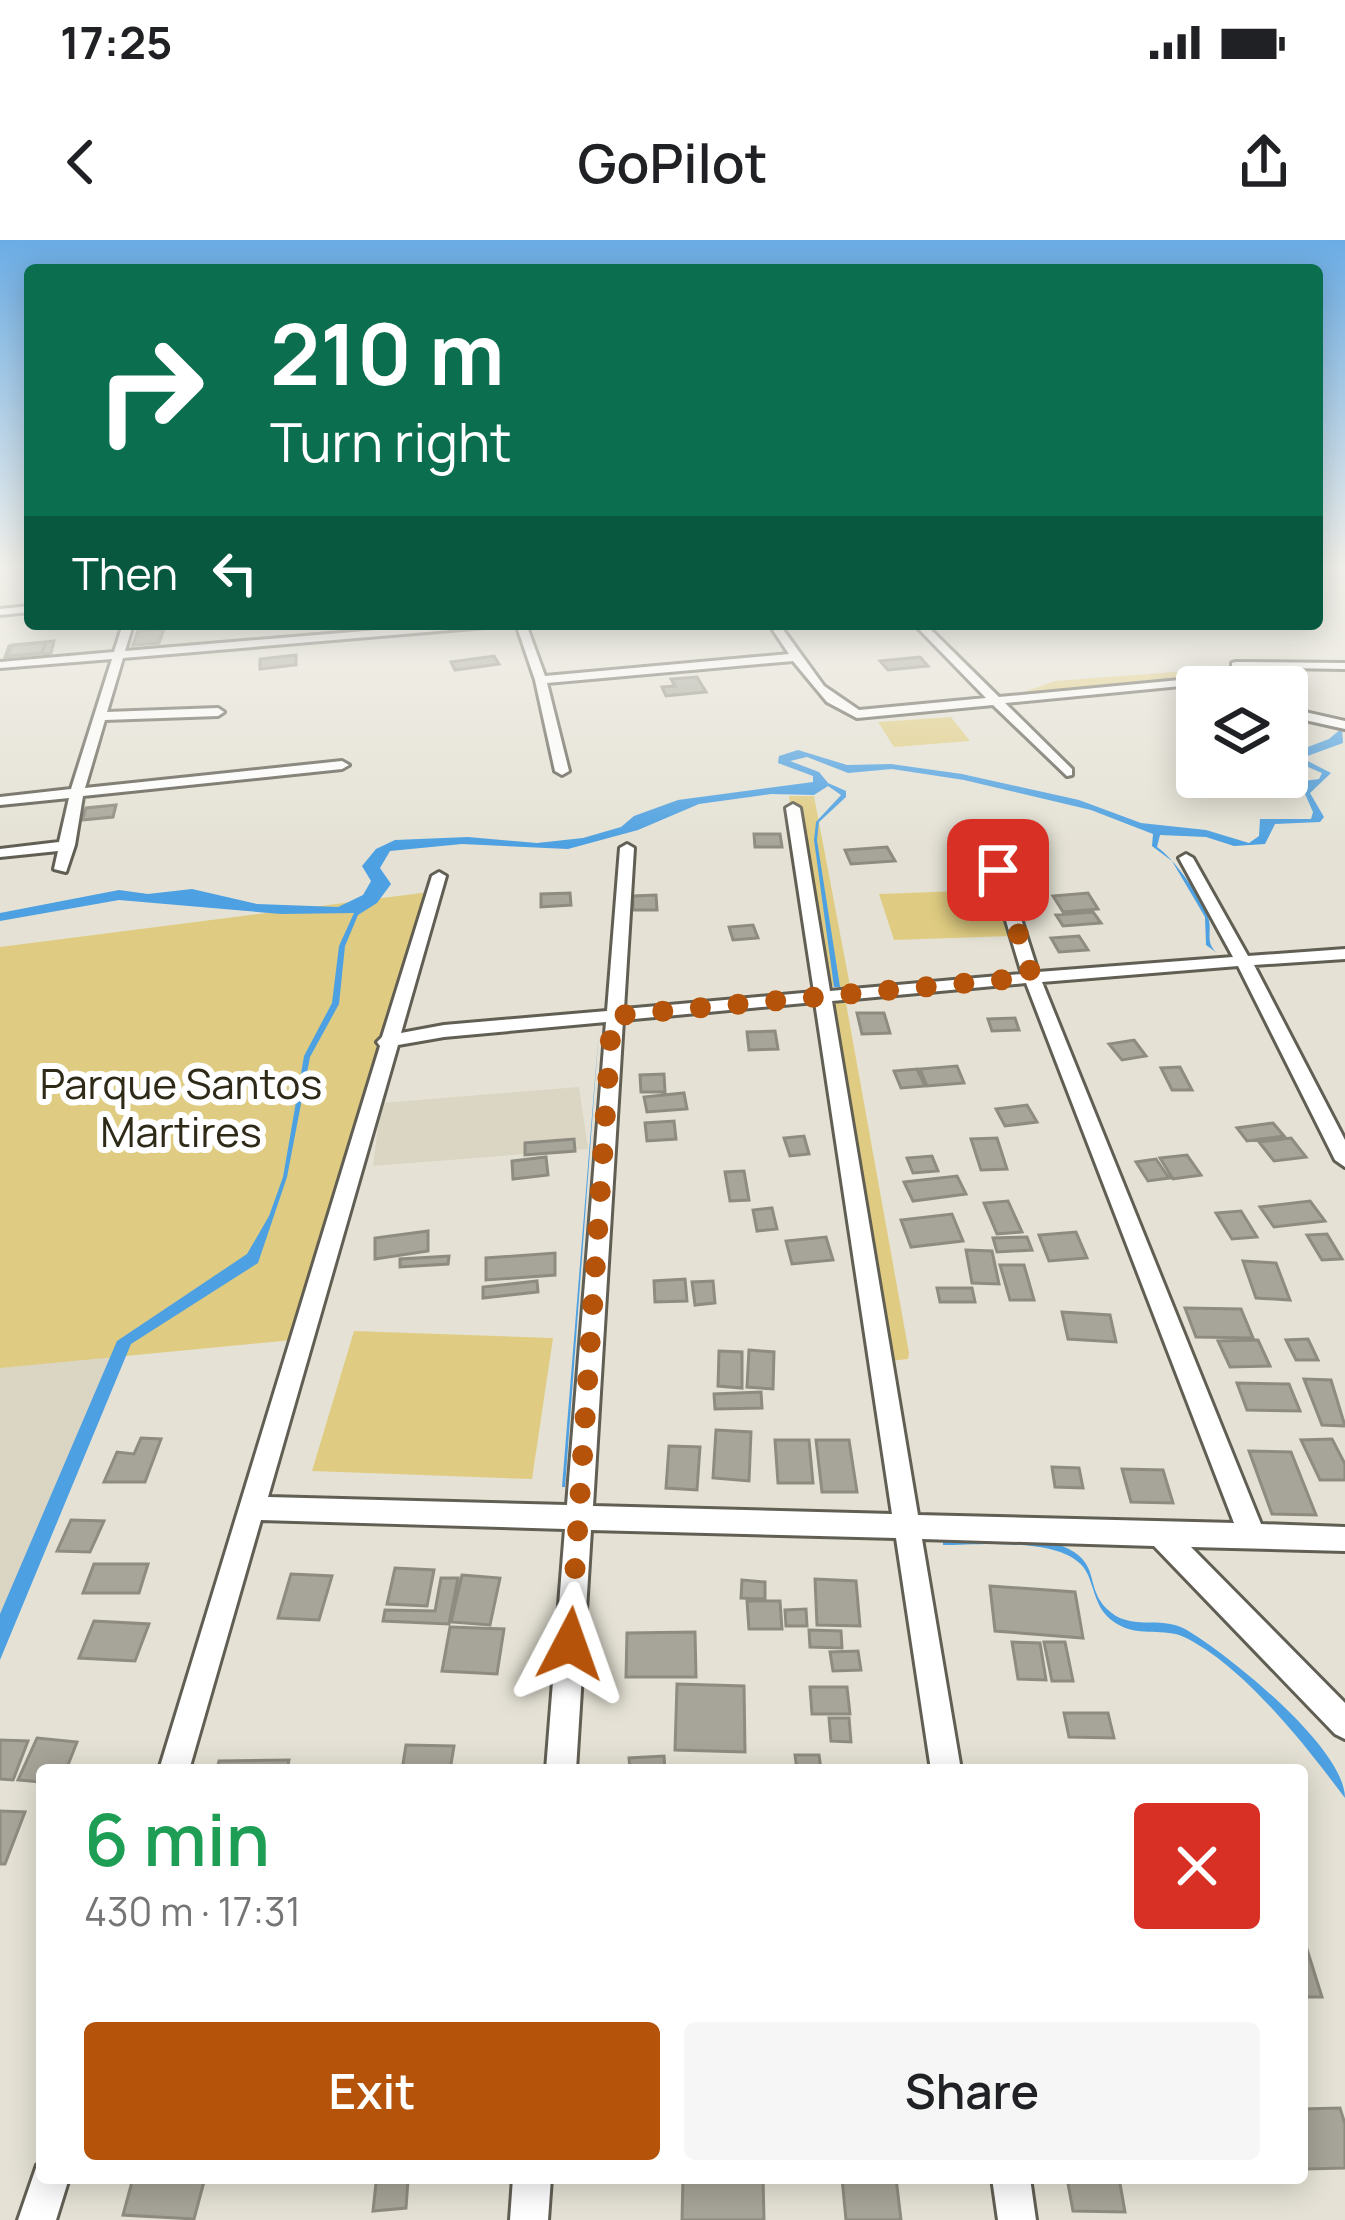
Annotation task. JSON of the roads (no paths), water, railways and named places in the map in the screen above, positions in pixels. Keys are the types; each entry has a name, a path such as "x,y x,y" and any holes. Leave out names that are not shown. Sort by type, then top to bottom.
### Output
{"street":[{"path":"0,664 35,661"},
{"path":"62,869 77,791 118,661"},
{"path":"534,661 562,771"},
{"path":"541,680 749,661"},
{"path":"801,661 828,698 842,710 857,714 1176,683"},
{"path":"956,661 1067,772"},
{"path":"1308,667 1345,666"},
{"path":"103,716 218,712"},
{"path":"1308,718 1345,725"},
{"path":"0,801 342,765"},
{"path":"793,808 945,1764"},
{"path":"986,834 1032,977 1253,1538"},
{"path":"0,853 68,845"},
{"path":"561,1764 627,848"},
{"path":"1186,858 1276,1020 1345,1160"},
{"path":"176,1764 386,1042 439,876"},
{"path":"386,1042 444,1031 823,995 1345,954"},
{"path":"254,1508 1345,1539"},
{"path":"1161,1535 1345,1724"},
{"path":"37,2220 48,2184"},
{"path":"529,2220 532,2184"},
{"path":"1012,2184 1017,2220"}],"water":[{"path":"1342,728 1343,743 1308,756 1308,747"},
{"path":"798,750 847,765 891,764 962,774 1079,800 1141,823 1206,830 1249,843 1259,836 1260,819 1311,819 1308,780 1319,779 1322,773 1308,767 1308,761 1331,773 1310,793 1324,817 1320,822 1275,824 1265,844 1234,846 1206,837 1160,835 1157,847 1172,861 1152,846 1153,834 1091,810 964,780 892,769 848,773 807,757 790,761 819,772 828,783 846,791 846,797 819,822 817,840 840,987 834,987 814,840 816,822 841,795 828,786 814,795 771,794 699,804 638,830 568,849 462,844 390,851 380,868 391,884 377,903 358,915 345,946 339,1004 310,1057 287,1177 258,1263 131,1344 0,1660 0,1614 117,1341 247,1254 269,1216 283,1177 304,1056 332,1003 339,946 354,913 281,914 119,900 0,921 0,913 119,890 148,894 192,889 257,904 338,907 363,895 371,881 362,866 376,849 395,840 468,837 537,843 583,838 621,827 634,816 678,800 813,782 813,776 778,763 779,756"},
{"path":"1172,861 1204,908 1217,953 1206,945 1205,917"},
{"path":"599,1029 565,1487 562,1487"},
{"path":"943,1539 1034,1540 1074,1552 1088,1567 1100,1600 1116,1616 1185,1629 1281,1704 1326,1754 1340,1777 1345,1798 1272,1708 1207,1650 1169,1633 1128,1629 1107,1616 1079,1562 1045,1548 943,1545"}],"park label":[{"name":"Parque Santos Martires","path":"181,1107"}]}
